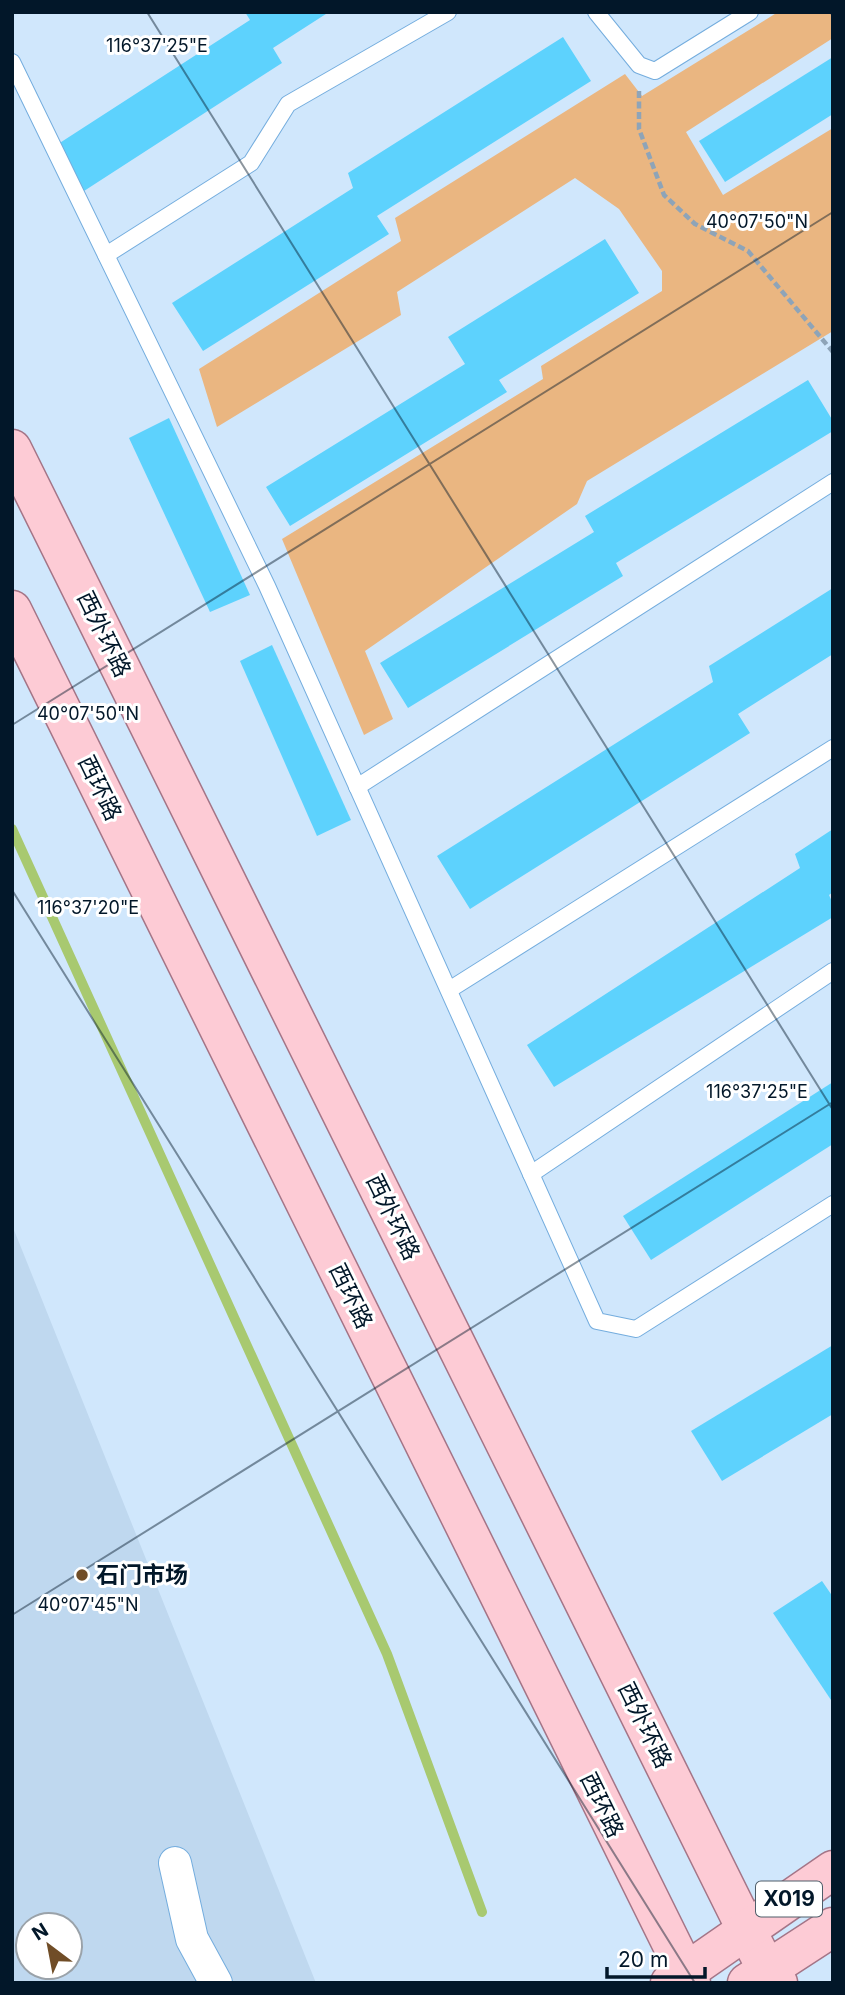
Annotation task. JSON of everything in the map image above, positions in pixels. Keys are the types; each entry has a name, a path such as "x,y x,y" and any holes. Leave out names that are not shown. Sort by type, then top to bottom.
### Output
{"main road":[{"name":"西外环路","path":"12,450 746,1929 764,1978"},
{"name":"西环路","path":"12,610 682,1979"},
{"name":"X019","path":"682,1979 746,1929 833,1870"},
{"name":"X019","path":"764,1978 833,1927"}],"street":[{"path":"176,1863 192,1939 216,1983"}],"lane":[{"path":"106,255 251,163 288,104 447,12"},
{"path":"596,12 639,65 655,71 750,12"},
{"path":"12,62 267,586 597,1321 636,1329 833,1204"},
{"path":"357,787 833,482"},
{"path":"449,990 833,748"},
{"path":"531,1174 833,971"}],"path":[{"path":"639,65 639,129 664,195 695,224 748,251 833,352"}],"shaded area":[{"path":"778,12 833,12 833,38 686,132 723,195 833,128 833,331 587,481 577,504 365,651 393,719 364,735 282,539 543,379 541,366 662,291 662,271 619,209 575,178 397,292 401,315 217,427 199,369 401,241 395,218 625,74 642,96"},
{"name":"石门市场","path":"12,1225 316,1983 12,1983"}],"building":[{"path":"245,12 329,12 273,48 282,63 84,191 55,146 250,20"},
{"path":"563,37 591,81 377,216 389,234 203,351 172,303 353,188 348,173"},
{"path":"833,57 833,114 725,182 699,141"},
{"path":"605,239 639,293 499,380 507,392 290,526 266,487 465,364 448,337"},
{"path":"808,380 833,421 833,431 616,563 623,576 408,708 380,663 594,532 585,516"},
{"path":"169,418 250,595 210,612 129,438"},
{"path":"833,588 833,654 738,714 750,733 470,909 437,856 713,682 709,666"},
{"path":"272,645 351,820 317,836 240,661"},
{"path":"833,829 833,892 829,895 833,904 833,917 554,1087 527,1045 800,868 795,854"},
{"path":"833,1082 833,1144 651,1260 623,1216"},
{"path":"833,1345 833,1414 722,1481 691,1431"},
{"path":"822,1581 833,1597 831,1700 773,1613"}],"waterway":[{"path":"12,829 387,1654 482,1912"}],"place":[{"name":"石门市场","path":"82,1575"}]}
